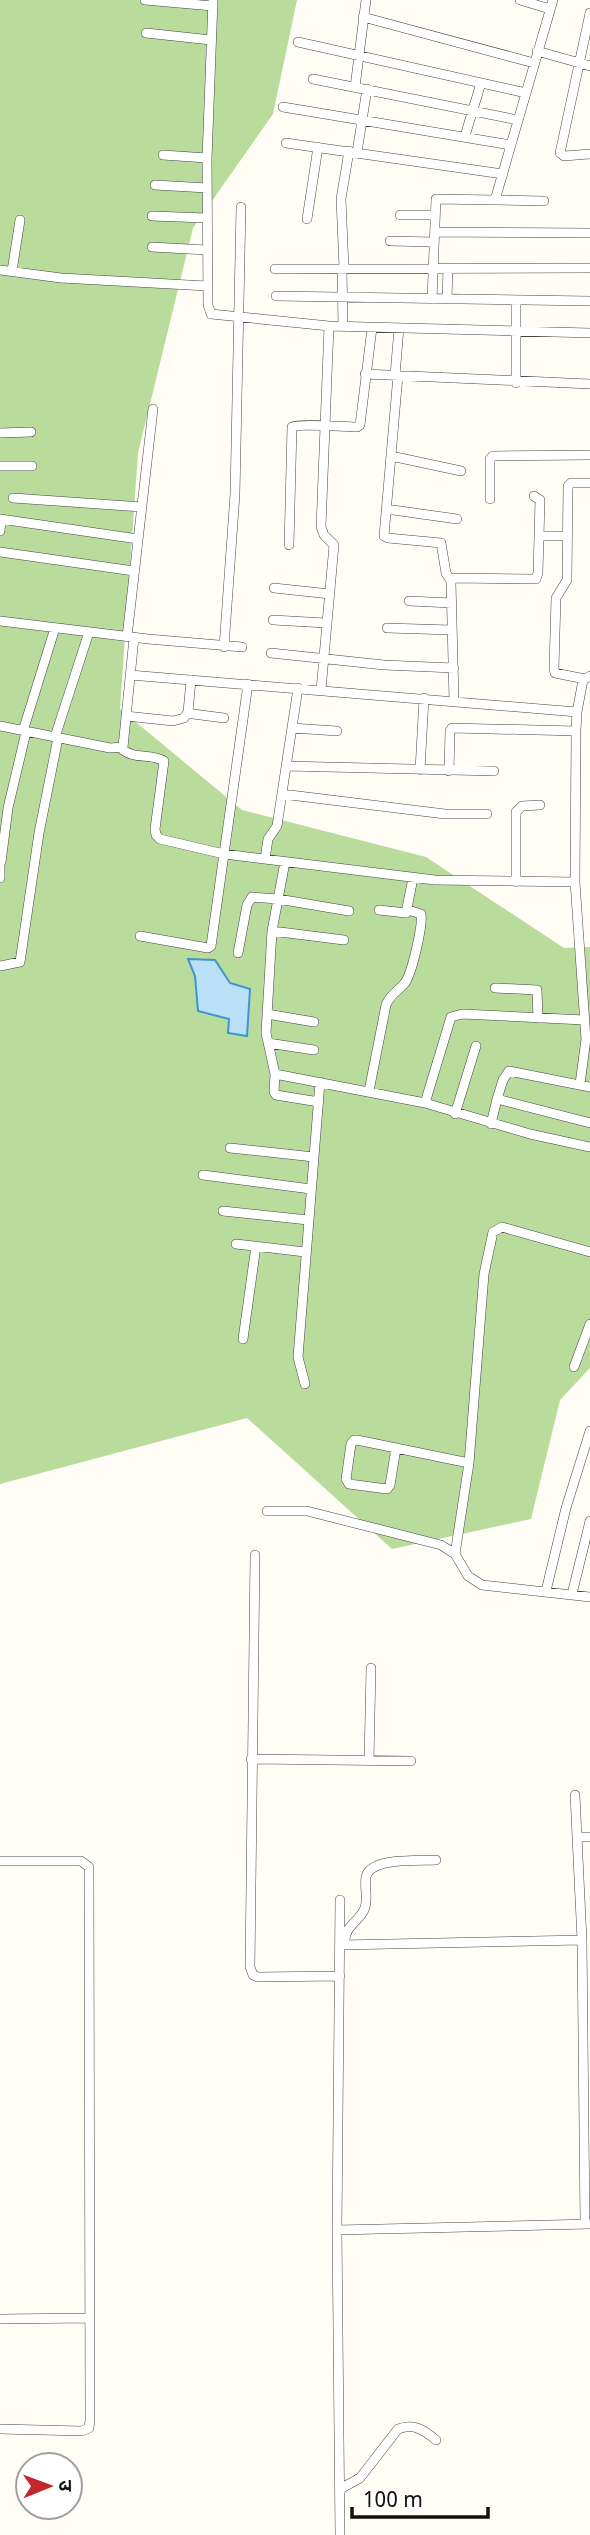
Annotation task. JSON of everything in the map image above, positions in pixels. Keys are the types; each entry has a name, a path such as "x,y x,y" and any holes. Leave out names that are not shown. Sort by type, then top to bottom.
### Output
{"street":[{"path":"145,0 213,3 206,188 208,311 214,315 343,327 590,333"},
{"path":"355,87 366,0"},
{"path":"495,200 551,4 520,0"},
{"path":"590,13 560,153 564,156 590,154"},
{"path":"363,17 534,63"},
{"path":"146,33 211,40"},
{"path":"298,42 526,93"},
{"path":"537,51 590,65"},
{"path":"313,79 518,120"},
{"path":"465,136 481,83"},
{"path":"343,327 341,199 367,89"},
{"path":"283,107 511,145"},
{"path":"286,143 503,174"},
{"path":"307,219 318,147"},
{"path":"163,155 207,158"},
{"path":"155,185 206,188"},
{"path":"432,299 436,198 544,201"},
{"path":"224,647 235,494 241,207"},
{"path":"400,215 435,215"},
{"path":"152,216 206,218"},
{"path":"12,271 20,220"},
{"path":"390,241 435,237 590,233"},
{"path":"152,247 206,250"},
{"path":"447,299 448,268"},
{"path":"275,269 590,268"},
{"path":"0,270 61,278 207,286"},
{"path":"276,296 590,301"},
{"path":"516,300 516,383"},
{"path":"321,690 334,545 324,535 321,527 329,326"},
{"path":"289,545 292,427 297,424 326,427 360,425 372,328"},
{"path":"399,328 385,536 441,543 446,572 451,580 454,701"},
{"path":"365,374 516,383 590,384"},
{"path":"121,748 124,746 130,675 134,571 153,409"},
{"path":"0,433 31,432"},
{"path":"490,499 492,456 590,455"},
{"path":"391,456 461,471"},
{"path":"0,467 32,466"},
{"path":"580,1084 586,1045 575,882 576,731 577,712 587,677 554,671 556,598 568,580 568,486 571,483 590,483"},
{"path":"451,580 536,579 540,500 534,496"},
{"path":"13,498 142,507"},
{"path":"386,509 457,519"},
{"path":"0,531 0,519 138,539"},
{"path":"539,537 567,536"},
{"path":"0,552 134,571"},
{"path":"274,588 330,594"},
{"path":"409,601 452,603"},
{"path":"273,620 326,624"},
{"path":"0,621 242,648"},
{"path":"0,878 0,861 11,795 25,731 55,628"},
{"path":"387,628 453,630"},
{"path":"0,966 20,962 39,833 57,738 89,632"},
{"path":"271,653 384,665 454,668"},
{"path":"130,675 577,712"},
{"path":"126,716 173,721 184,718 188,712 191,680"},
{"path":"140,936 210,947 248,684"},
{"path":"265,859 268,839 277,825 298,688"},
{"path":"420,770 424,698"},
{"path":"188,712 224,718"},
{"path":"0,726 121,748 128,754 164,761 155,829 158,838 224,854 413,878 575,882"},
{"path":"292,728 337,731"},
{"path":"449,771 452,728 576,731"},
{"path":"286,766 494,771"},
{"path":"282,794 445,814 487,814"},
{"path":"516,882 516,812 522,806 540,805"},
{"path":"285,862 272,931 267,1014 268,1044 275,1074 274,1092 276,1095 319,1102"},
{"path":"379,910 404,914 408,910 413,878"},
{"path":"238,953 249,900 252,897 349,911"},
{"path":"369,1091 386,1005 389,996 405,983 422,927 421,914 408,910"},
{"path":"272,931 344,940"},
{"path":"495,988 537,990 538,1018"},
{"path":"267,1014 314,1022"},
{"path":"425,1103 451,1017 462,1014 584,1020"},
{"path":"268,1044 314,1050"},
{"path":"455,1114 476,1046"},
{"path":"491,1124 503,1080 509,1071 590,1087"},
{"path":"275,1074 425,1103 491,1124 590,1147"},
{"path":"305,1384 299,1357 320,1082"},
{"path":"497,1099 590,1123"},
{"path":"230,1148 314,1157"},
{"path":"203,1175 311,1189"},
{"path":"223,1211 308,1220"},
{"path":"455,1555 469,1464 484,1274 493,1232 502,1227 590,1252"},
{"path":"236,1244 305,1252"},
{"path":"243,1339 256,1246"},
{"path":"574,1367 590,1324"},
{"path":"546,1591 566,1508 590,1431"},
{"path":"396,1448 387,1489 351,1485 346,1481 351,1444 354,1440 396,1448 469,1464"},
{"path":"267,1511 307,1511 441,1545 455,1555 468,1576 482,1585 590,1597"},
{"path":"572,1594 590,1521"},
{"path":"254,1555 252,1973 258,1977 340,1976"},
{"path":"369,1760 371,1668"},
{"path":"251,1759 411,1760"},
{"path":"337,2230 588,2224 579,1837 575,1795"},
{"path":"579,1837 590,1837"},
{"path":"340,2535 337,2230 340,1976 343,1945 346,1933 365,1907 366,1876 370,1869 381,1863 436,1860"},
{"path":"0,1861 81,1861 89,1867 89,2428 82,2431 0,2429"},
{"path":"340,1900 343,1945"},
{"path":"343,1945 582,1940"},
{"path":"0,2319 89,2318"},
{"path":"340,2488 360,2478 398,2430 408,2426 417,2428 436,2440"}],"green space":[{"path":"0,0 297,0 273,114 193,228 138,453 120,709 242,810 426,857 564,948 590,947 590,1368 560,1400 531,1519 392,1549 247,1418 0,1484"}],"water":[{"path":"188,959 215,960 230,983 250,989 247,1036 228,1033 229,1019 198,1011 195,976"}]}
